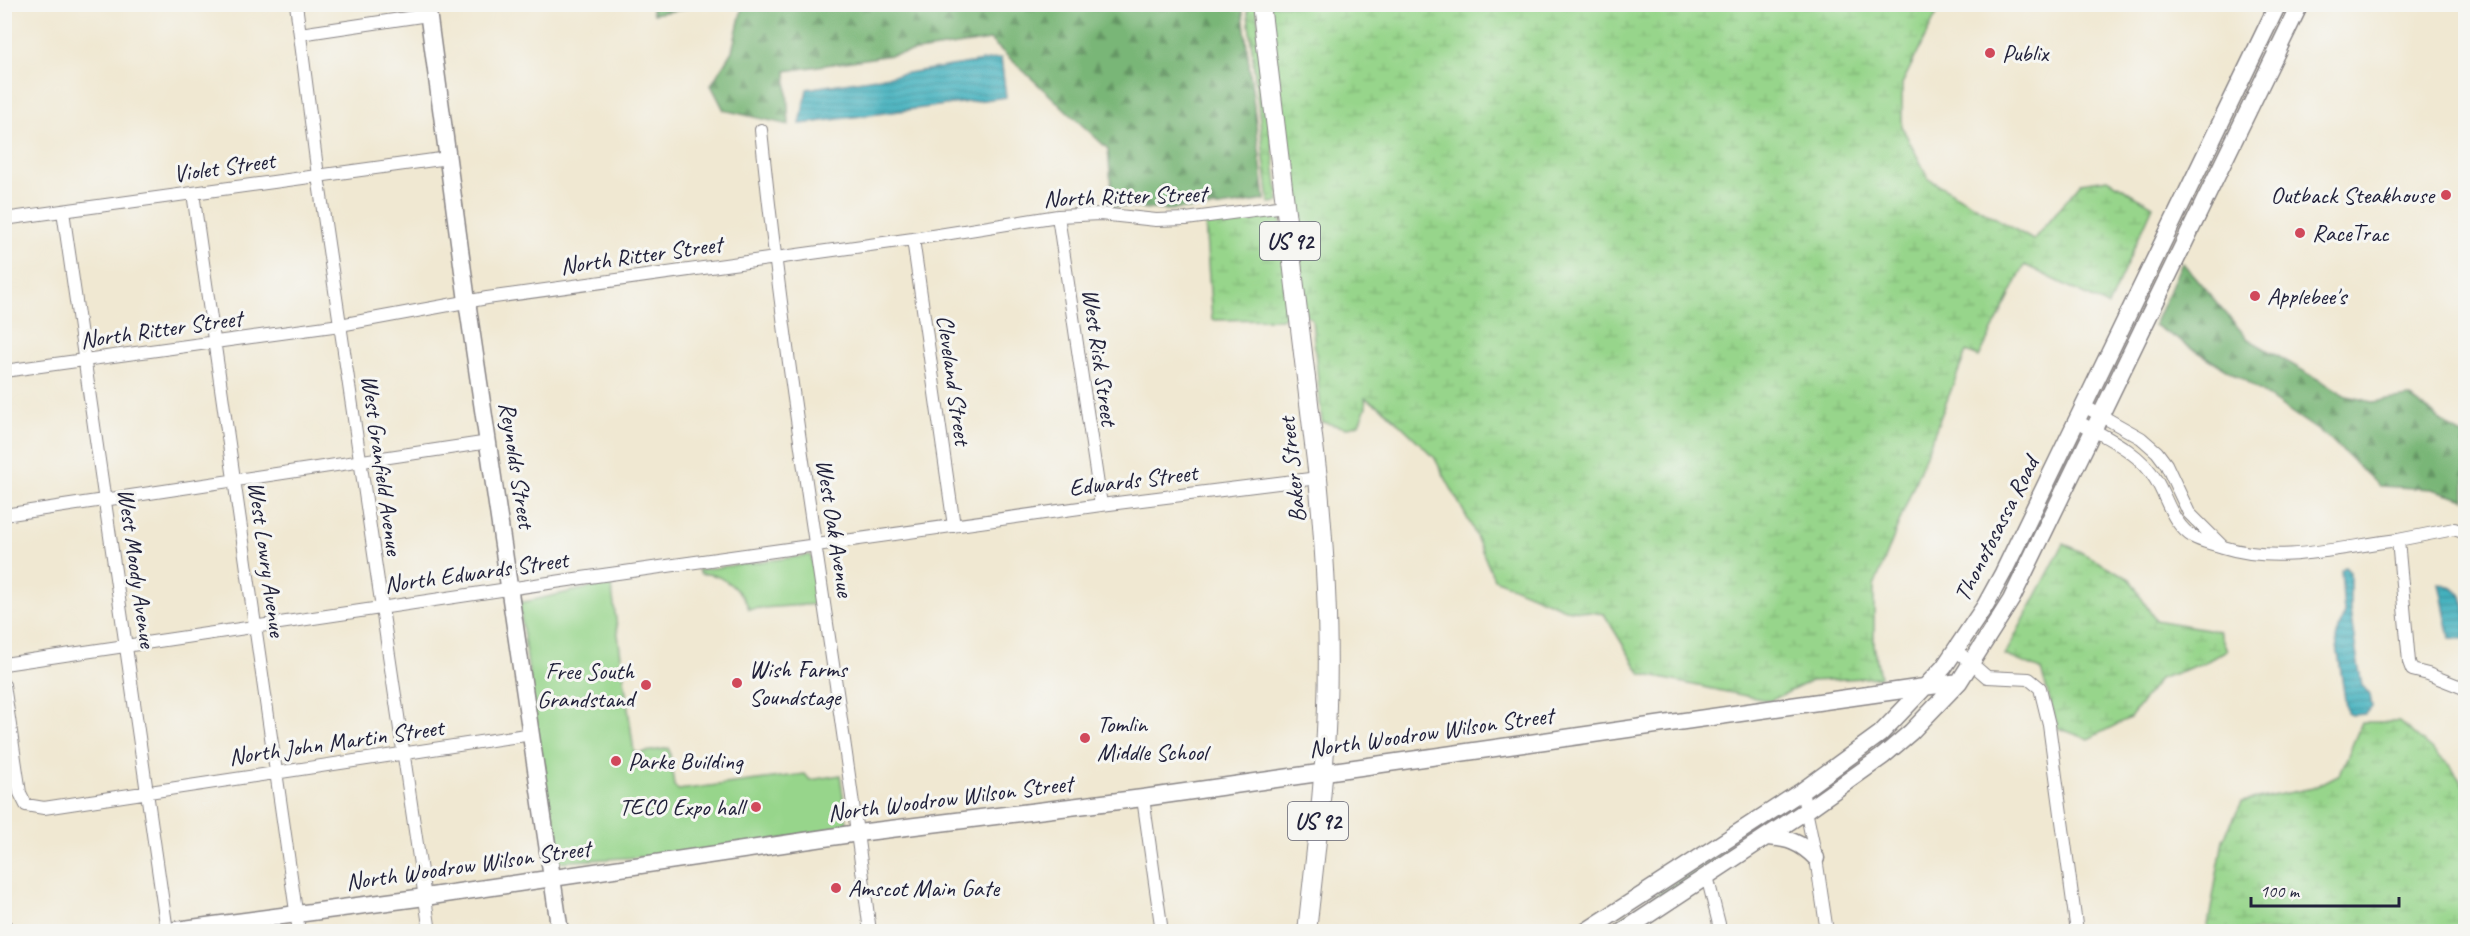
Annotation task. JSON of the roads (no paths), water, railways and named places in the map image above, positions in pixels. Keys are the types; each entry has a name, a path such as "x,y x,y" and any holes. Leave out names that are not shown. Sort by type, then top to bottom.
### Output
{"main road":[{"name":"Baker Street","path":"1261,4 1318,478 1325,554 1328,704 1307,932"},
{"name":"Thonotosassa Road","path":"1585,932 1802,791 1880,734 1927,687 1956,650 1985,606 2003,573 2278,4"},
{"name":"Thonotosassa Road","path":"1622,932 1807,810 1883,756 1911,732 1959,682 2011,600 2300,4"},
{"name":"Reynolds Street","path":"428,10 467,301 560,932"},
{"path":"2245,120 2241,105 2253,57"},
{"path":"2211,189 2230,132 2230,122 2226,113"},
{"name":"North Woodrow Wilson Street","path":"164,931 425,897 858,833 1143,798 1959,682"},
{"path":"1766,837 1794,841 1803,845 1816,858"}],"street":[{"name":"West Granfield Avenue","path":"296,4 318,176 430,932"},
{"path":"300,34 428,10"},
{"name":"West Oak Avenue","path":"761,130 774,257 858,833 870,932"},
{"name":"Violet Street","path":"4,219 448,158"},
{"name":"West Lowry Avenue","path":"193,193 299,932"},
{"name":"North Ritter Street","path":"4,371 340,325 467,301 913,239 1058,216 1100,214 1156,220 1286,206"},
{"name":"West Moody Avenue","path":"63,211 127,647 164,931"},
{"name":"West Risk Street","path":"1058,216 1101,505"},
{"name":"Cleveland Street","path":"913,239 954,526"},
{"path":"2080,413 2097,423 2144,464 2156,480 2177,522 2191,536 2204,543 2262,555 2293,555 2454,530 2466,533"},
{"path":"2097,423 2141,438 2157,452 2166,464 2183,502 2200,526 2223,547"},
{"path":"4,515 489,442"},
{"name":"Edwards Street","path":"954,526 1318,478"},
{"path":"2170,509 2183,502"},
{"name":"North Edwards Street","path":"4,664 511,588 954,526"},
{"path":"2398,540 2409,662 2412,670 2466,689"},
{"path":"1956,650 1987,677 2018,677 2035,682 2040,688 2049,725 2077,932"},
{"name":"North John Martin Street","path":"4,685 20,793 26,805 44,808 532,734"},
{"path":"1802,791 1816,858 1827,932"},
{"path":"1143,798 1162,932"},
{"path":"1707,876 1719,924 1716,932"}],"water":[{"path":"1001,58 1006,97 800,124 807,89"},
{"path":"2345,567 2350,572 2350,611 2362,685 2370,695 2372,707 2366,714 2347,713 2336,639 2344,613 2341,570"},
{"path":"2439,583 2456,590 2464,602 2465,639 2450,638"}],"railway":[{"path":"4,910 12,932"}],"place":[{"name":"Publix","path":"1990,53"},
{"name":"Outback Steakhouse","path":"2446,195"},
{"name":"RaceTrac","path":"2300,233"},
{"name":"Applebee's","path":"2255,296"},
{"name":"Wish Farms Soundstage","path":"737,683"},
{"name":"Free South Grandstand","path":"646,685"},
{"name":"Tomlin Middle School","path":"1085,738"},
{"name":"Parke Building","path":"616,761"},
{"name":"TECO Expo hall","path":"756,807"},
{"name":"Amscot Main Gate","path":"836,888"}]}
